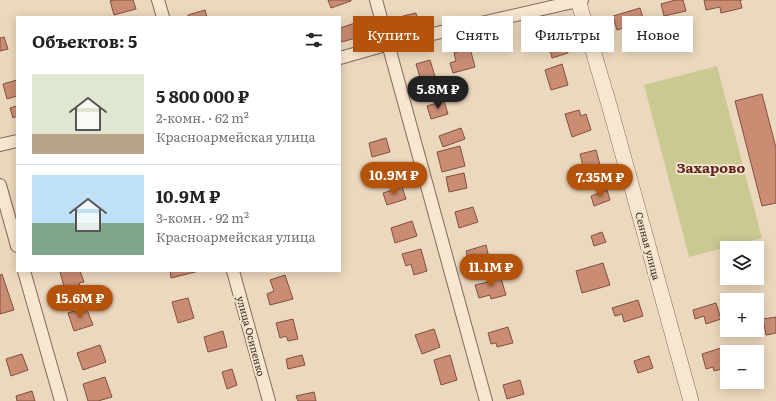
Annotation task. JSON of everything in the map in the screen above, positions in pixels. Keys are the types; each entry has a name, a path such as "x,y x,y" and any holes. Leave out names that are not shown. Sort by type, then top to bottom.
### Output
{"street":[{"path":"158,0 163,16"},
{"path":"376,0 381,16"},
{"path":"434,34 580,0"},
{"name":"Сенная улица","path":"580,0 691,401"},
{"path":"341,58 361,52"},
{"path":"391,52 486,401"},
{"path":"0,145 16,141"},
{"path":"0,185 16,242"},
{"path":"24,272 60,401"},
{"name":"улица Осипенко","path":"233,272 269,401"}],"shaded area":[{"path":"717,66 762,238 750,241 720,241 720,249 689,257 644,85"}],"building":[{"path":"133,0 136,9 114,15 110,1"},
{"path":"328,0 351,0 351,1 331,8"},
{"path":"675,0 683,0 686,11 664,16 661,4"},
{"path":"704,0 740,0 742,8 721,13 720,7 706,10"},
{"path":"640,8 642,16 622,16 622,28 617,30 613,16"},
{"path":"205,10 207,16 188,16"},
{"path":"416,13 417,16 403,16"},
{"path":"353,24 353,39 342,42 341,28"},
{"path":"4,37 8,49 0,51 0,38"},
{"path":"471,52 475,67 453,73 450,63 456,61 454,53"},
{"path":"550,52 568,52 568,53 552,58"},
{"path":"430,60 439,90 425,94 416,64"},
{"path":"562,64 568,85 551,90 545,70"},
{"path":"16,80 16,96 7,99 3,84"},
{"path":"762,94 776,148 776,203 762,206 735,101"},
{"path":"444,101 448,114 431,119 427,106"},
{"path":"16,106 16,116 13,118 10,108"},
{"path":"579,110 581,116 586,114 591,130 572,137 565,114"},
{"path":"461,128 465,139 443,147 439,136"},
{"path":"386,138 390,152 372,157 369,143"},
{"path":"460,146 465,166 442,172 437,152"},
{"path":"596,150 600,165 584,170 580,154"},
{"path":"464,173 467,188 449,192 446,177"},
{"path":"402,187 406,199 387,205 383,193"},
{"path":"607,190 610,200 594,206 591,196"},
{"path":"473,207 478,222 459,228 455,212"},
{"path":"412,221 417,236 395,243 391,228"},
{"path":"602,232 606,242 594,246 591,236"},
{"path":"486,245 489,258 469,264 466,251"},
{"path":"421,249 427,271 414,275 411,264 406,266 402,254"},
{"path":"603,263 610,285 582,293 576,271"},
{"path":"60,272 80,272 84,282 79,283 82,293 67,297"},
{"path":"170,272 195,272 171,278"},
{"path":"2,274 14,310 0,314 0,275"},
{"path":"285,275 293,299 270,305 267,294 274,291 270,280"},
{"path":"500,275 506,295 491,299 490,295 479,298 475,285 488,282 488,278"},
{"path":"188,298 194,318 178,323 172,302"},
{"path":"638,300 643,316 624,322 622,314 615,316 612,308"},
{"path":"716,303 720,319 706,324 704,316 695,319 693,310"},
{"path":"86,307 93,325 74,331 68,313"},
{"path":"776,317 776,333 766,335 764,319"},
{"path":"293,319 298,339 288,341 286,336 280,338 276,323"},
{"path":"508,327 513,343 497,347 496,343 491,344 488,333"},
{"path":"434,329 440,347 422,354 415,335"},
{"path":"223,331 227,347 208,352 204,337"},
{"path":"100,345 106,362 83,370 77,353"},
{"path":"720,348 720,370 714,371 713,367 706,369 702,354"},
{"path":"22,354 28,370 11,376 6,359"},
{"path":"302,355 305,365 288,369 286,359"},
{"path":"450,355 457,380 441,385 434,360"},
{"path":"649,356 653,368 638,373 634,361"},
{"path":"232,369 237,385 227,389 222,372"},
{"path":"105,377 112,397 98,401 88,401 83,384"},
{"path":"520,380 524,394 507,399 503,385"},
{"path":"32,391 35,401 17,401 16,396"},
{"path":"314,392 316,401 298,401 296,396"}],"district":[{"name":"Захарово","path":"711,168"}]}
